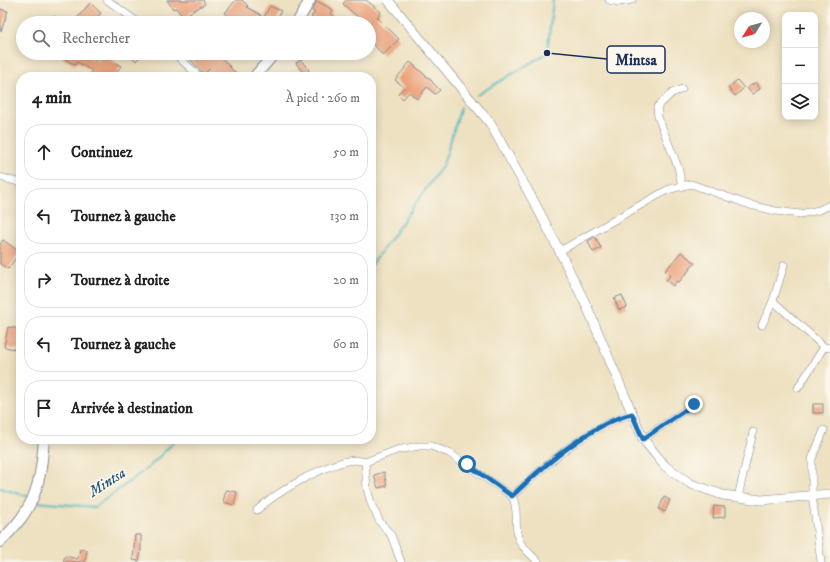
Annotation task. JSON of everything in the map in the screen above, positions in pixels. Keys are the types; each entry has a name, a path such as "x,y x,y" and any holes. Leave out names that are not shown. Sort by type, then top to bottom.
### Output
{"main road":[{"path":"301,16 310,0"},
{"path":"258,72 269,60"},
{"path":"0,542 26,512 36,492 41,472 44,444"}],"street":[{"path":"107,0 129,16"},
{"path":"388,0 490,123 560,251 588,309 643,439 665,466 691,484 722,495 761,500 830,494"},
{"path":"609,0 619,2 632,0"},
{"path":"182,60 195,72"},
{"path":"682,89 672,93 657,107 658,117 678,167 682,186"},
{"path":"0,177 16,182"},
{"path":"560,251 667,190 691,184 750,205 784,212 800,214 819,210 830,205"},
{"path":"762,325 773,301 784,265"},
{"path":"773,301 827,348 798,388"},
{"path":"643,439 694,404"},
{"path":"512,496 553,459 568,448 590,433 621,417 632,414"},
{"path":"821,562 812,495 812,459 824,430"},
{"path":"738,497 753,432"},
{"path":"257,510 266,502 323,470 347,461 358,460 365,462 397,450 419,446 431,446 450,453 512,496 516,502 516,529 520,542 538,562"},
{"path":"365,462 367,488 372,506 380,522 391,535 401,562"}],"building":[{"path":"167,0 203,0 205,4 189,13 191,16 182,16 176,8 173,9"},
{"path":"236,0 242,0 248,6 247,7 261,15 228,16 225,13"},
{"path":"346,0 366,0 381,12 377,17 399,39 383,55 376,48 376,16 357,16 343,4"},
{"path":"317,1 333,10 331,14 334,16 312,16 315,12 312,11"},
{"path":"90,3 101,13 99,16 79,16"},
{"path":"270,6 281,11 278,16 265,16"},
{"path":"0,9 8,11 1,31 0,31"},
{"path":"66,60 94,60 97,62 98,60 111,60 121,66 117,72 91,72 92,71 77,62 75,65"},
{"path":"191,60 224,60 234,72 213,72 210,69 206,72 202,72"},
{"path":"301,60 309,70 303,72 296,63"},
{"path":"410,62 440,90 435,94 427,87 417,99 409,92 403,99 398,94 404,87 395,80"},
{"path":"737,80 744,88 735,96 728,88"},
{"path":"756,82 760,89 752,94 747,88"},
{"path":"595,237 601,248 593,252 588,241"},
{"path":"3,240 16,249 16,258 8,269 0,264 0,244"},
{"path":"681,252 695,263 679,282 677,281 673,286 666,280 670,276 665,271"},
{"path":"622,295 627,307 619,310 614,298"},
{"path":"8,327 16,328 16,349 4,347"},
{"path":"813,404 823,404 823,413 813,413"},
{"path":"384,472 387,486 378,488 374,475"},
{"path":"226,490 237,492 234,505 223,502"},
{"path":"664,497 670,500 665,512 659,509"},
{"path":"714,506 725,507 725,517 713,518"},
{"path":"135,535 141,535 139,561 133,560"},
{"path":"80,549 87,550 85,562 63,562 65,556 78,559"}],"waterway":[{"name":"Mintsa","path":"477,95 547,53 553,0"},
{"name":"Mintsa","path":"376,259 443,165 461,107"},
{"name":"Mintsa","path":"35,502 95,507 149,467 172,444"},
{"name":"Mintsa","path":"0,488 27,496"}],"place":[{"name":"Mintsa","path":"547,53"}],"route":[{"path":"467,464 512,496 553,459 568,448 590,433 621,417 632,414 643,439 694,404"}]}
